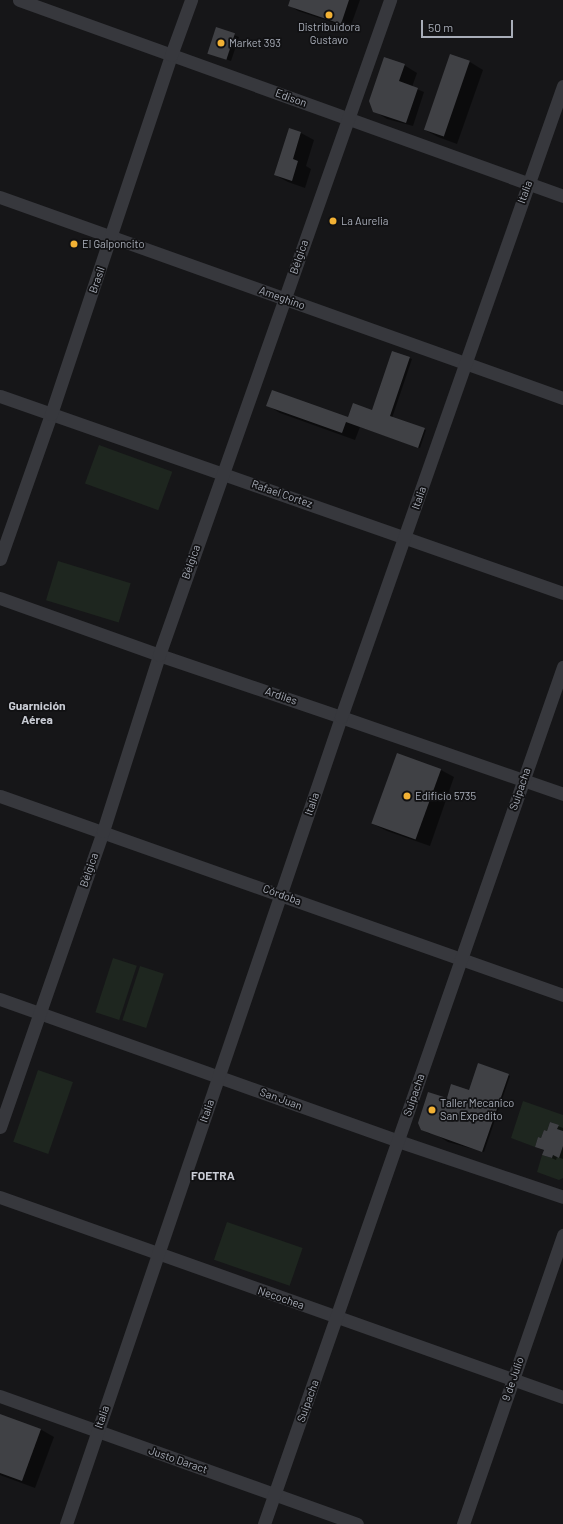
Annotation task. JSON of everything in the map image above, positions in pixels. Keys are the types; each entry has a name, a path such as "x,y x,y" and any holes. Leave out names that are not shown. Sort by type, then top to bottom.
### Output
{"street":[{"name":"Edison","path":"19,0 563,196"},
{"name":"Brasil","path":"0,559 51,414 171,55 191,0"},
{"name":"Bélgica","path":"0,1127 103,831 159,655 390,0"},
{"name":"Italia","path":"66,1524 282,895 341,717 405,538 464,363 563,86"},
{"name":"Ameghino","path":"0,197 563,398"},
{"name":"Rafael Cortez","path":"0,396 563,593"},
{"name":"Ardiles","path":"0,598 159,655 563,794"},
{"name":"Suipacha","path":"264,1524 563,667"},
{"name":"Córdoba","path":"0,796 103,831 563,995"},
{"name":"San Juan","path":"0,1000 398,1141 563,1197"},
{"name":"Necochea","path":"0,1197 158,1255 563,1397"},
{"name":"9 de Julio","path":"463,1524 563,1235"},
{"name":"Justo Daract","path":"0,1396 357,1524"}],"shaded area":[{"path":"99,445 172,472 158,510 85,484"},
{"path":"58,561 131,583 119,622 46,600"},
{"path":"113,958 137,966 119,1020 95,1012"},
{"path":"140,966 164,974 146,1028 122,1020"},
{"path":"38,1070 73,1082 48,1154 13,1142"},
{"path":"523,1101 563,1115 563,1131 557,1129 558,1125 550,1122 547,1131 544,1130 541,1138 538,1137 535,1147 511,1138"},
{"path":"563,1146 563,1178 559,1180 537,1172 542,1155 552,1158 553,1155 559,1157"},
{"path":"227,1222 303,1248 290,1286 214,1260"}],"building":[{"name":"Distribuidora Gustavo","path":"290,0 349,0 341,24 288,6"},
{"name":"Market 393","path":"216,27 235,33 226,60 207,54"},
{"path":"450,54 470,61 444,136 424,130"},
{"path":"384,57 405,64 399,81 418,88 406,123 373,112 369,101"},
{"path":"289,128 301,132 293,159 298,161 292,181 274,175"},
{"path":"392,351 410,357 390,416 425,428 418,448 346,422 342,433 266,406 272,390 348,417 353,403 372,410"},
{"name":"Edificio 5735","path":"397,753 441,769 416,840 371,823"},
{"path":"478,1063 509,1074 482,1152 421,1130 418,1123 428,1092 447,1098 451,1084 469,1090"},
{"path":"550,1122 559,1125 557,1129 563,1131 563,1146 559,1158 553,1155 552,1158 542,1155 544,1150 535,1147 538,1137 541,1138 544,1130 547,1131"},
{"path":"0,1414 41,1429 22,1481 0,1473"}],"place":[{"name":"Distribuidora Gustavo","path":"329,15"},
{"name":"Market 393","path":"221,43"},
{"name":"La Aurelia","path":"333,221"},
{"name":"El Galponcito","path":"74,244"},
{"name":"Edificio 5735","path":"407,796"},
{"name":"Taller Mecanico San Expedito","path":"432,1110"}],"district":[{"name":"Guarnición Aérea","path":"37,713"},
{"name":"FOETRA","path":"213,1176"}]}
